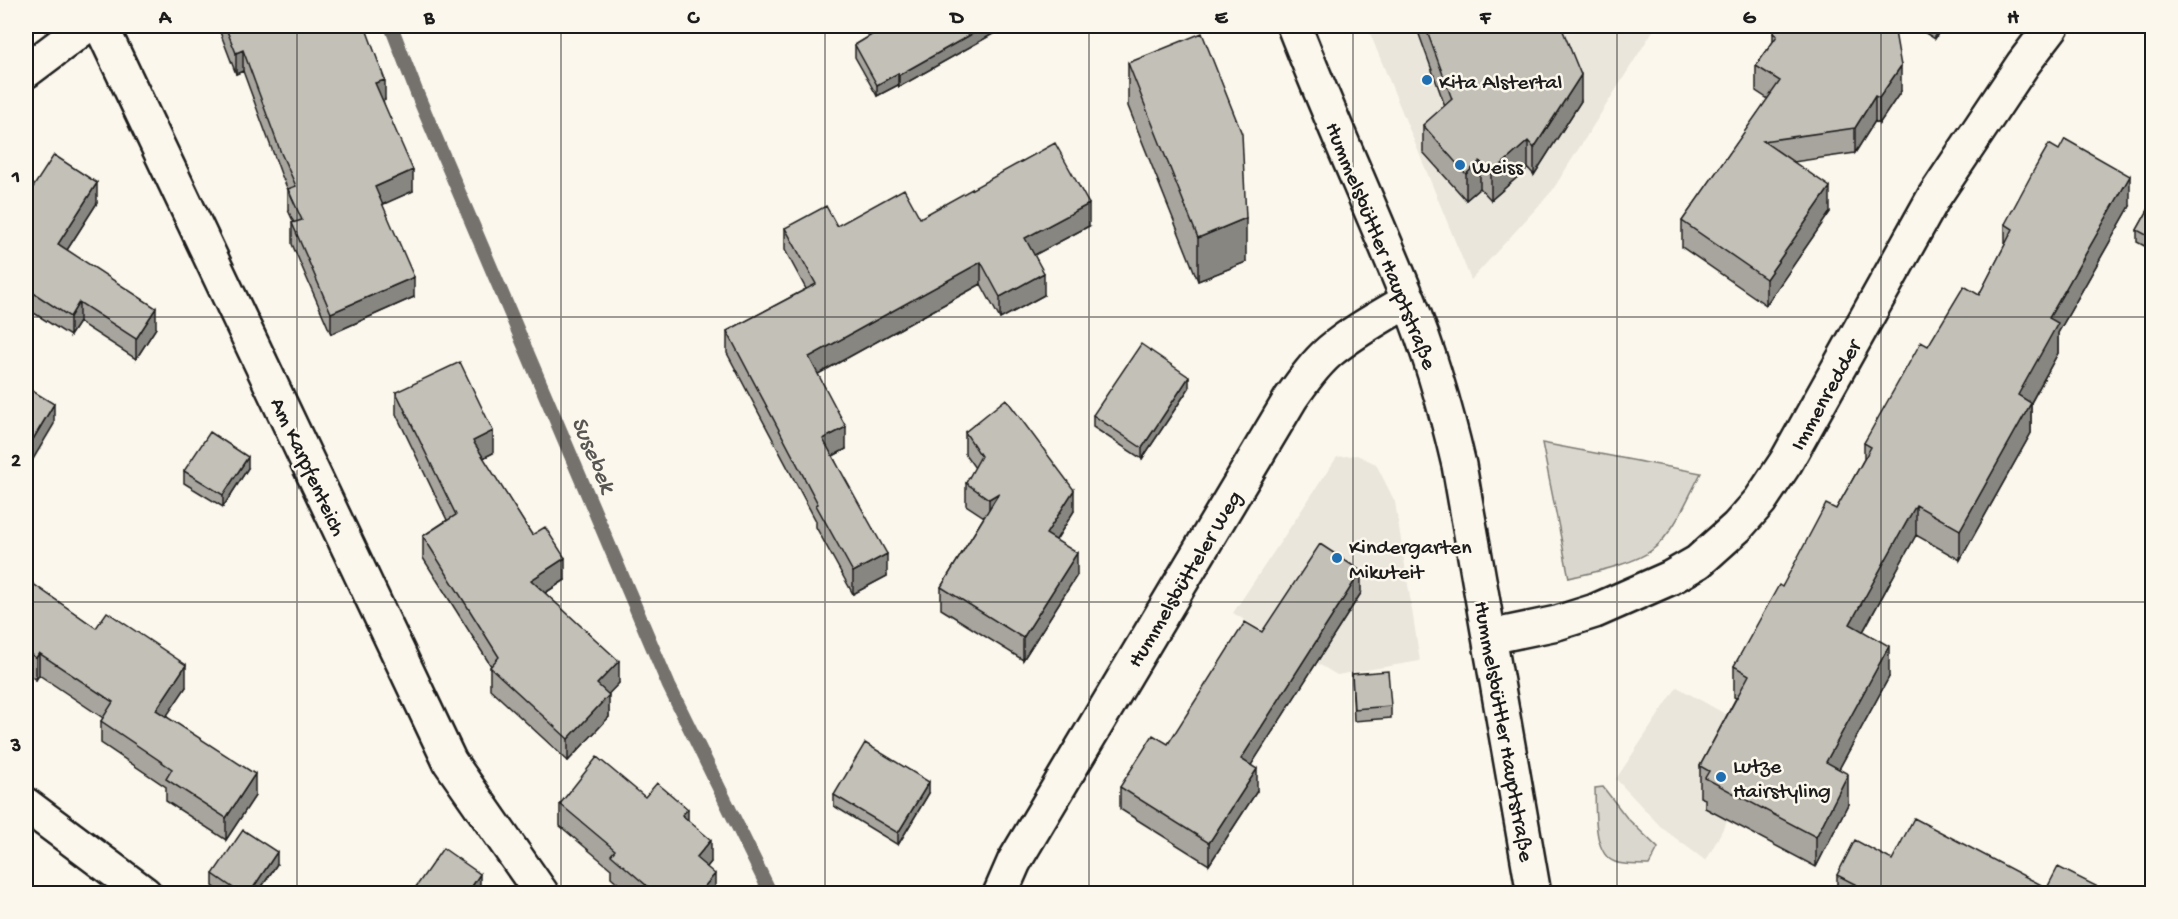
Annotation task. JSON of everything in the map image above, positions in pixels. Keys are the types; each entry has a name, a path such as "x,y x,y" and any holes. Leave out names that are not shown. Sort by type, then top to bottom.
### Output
{"street":[{"path":"26,70 86,26"},
{"name":"Am Karpfenteich","path":"101,26 450,762 542,894"},
{"name":"Hummelsbüttler Hauptstraße","path":"1294,26 1409,300 1449,422 1490,637 1534,894"},
{"name":"Immenredder","path":"1490,637 1557,623 1595,611 1670,578 1698,562 1737,527 1760,501 1786,462 1934,196 2023,64 2052,26"},
{"name":"Hummelsbütteler Weg","path":"1000,894 1020,853 1291,398 1330,351 1355,332 1409,300"},
{"path":"26,805 145,894"}],"shaded area":[{"path":"1367,26 1656,26 1552,191 1471,280"},
{"path":"1542,443 1701,473 1674,525 1652,550 1624,564 1569,578"},
{"name":"Kindergarten Mikuteit","path":"1357,455 1376,464 1395,502 1420,661 1337,675 1233,613 1337,457"},
{"path":"1677,687 1770,739 1706,861 1662,828 1616,779"},
{"path":"1603,787 1627,818 1658,848 1649,865 1615,862 1602,850 1597,830 1595,788"}],"building":[{"path":"225,26 365,26 385,80 375,83 413,170 375,187 414,277 331,313 292,223 302,220 288,189 296,186 281,153 243,50 236,53"},
{"path":"871,26 986,26 877,85 855,45 875,33"},
{"path":"1425,26 1561,26 1581,75 1534,148 1528,141 1491,174 1480,161 1466,174 1423,125 1452,99"},
{"path":"1778,26 1894,26 1901,66 1879,98 1875,96 1855,128 1763,141 1830,187 1766,279 1682,221 1780,81 1756,66 1777,36 1773,33"},
{"path":"1202,33 1242,134 1246,218 1198,238 1128,63"},
{"path":"2065,139 2130,176 2049,318 2058,323 2018,395 2031,403 1960,530 1916,505 1850,624 1889,646 1826,762 1848,774 1816,837 1705,778 1709,771 1700,766 1749,675 1734,666 1779,585 1782,587 1826,504 1836,509 1871,447 1864,443 1921,342 1928,346 1964,286 1979,295 2013,229 2005,224 2035,168 2049,144 2059,150"},
{"path":"1055,143 1089,204 1025,238 1044,273 1000,297 981,262 809,357 846,427 823,439 887,554 853,572 727,331 816,284 785,228 826,206 837,226 904,189 920,218"},
{"path":"54,155 97,183 58,244 156,308 136,339 79,302 70,317 26,288 26,198"},
{"path":"2152,203 2152,238 2137,230"},
{"path":"1141,344 1189,377 1142,448 1093,415"},
{"path":"460,362 493,431 473,441 532,535 545,527 565,558 531,580 619,661 597,684 609,695 568,739 490,667 499,657 423,536 456,515 396,392"},
{"path":"26,387 54,404 26,451"},
{"path":"1006,399 1074,490 1046,534 1077,553 1023,638 941,587 999,493 989,499 966,483 981,456 965,432"},
{"path":"210,432 248,457 223,495 184,471"},
{"path":"1320,544 1361,571 1241,759 1257,769 1209,843 1120,787 1153,735 1168,744 1245,622 1262,632"},
{"path":"26,579 96,628 107,612 186,665 156,710 255,774 226,818 166,779 172,769 101,721 113,702 39,653 36,658 26,651"},
{"path":"1388,671 1391,706 1354,709 1352,674"},
{"path":"865,743 929,782 898,833 834,795"},
{"path":"597,757 645,797 657,783 688,809 682,815 711,840 696,858 715,874 698,894 653,894 654,892 611,855 615,850 560,804"},
{"path":"1914,818 2047,888 2058,867 2102,889 2100,894 1874,894 1837,875 1855,840 1892,860"},
{"path":"243,830 277,852 249,894 242,894 213,874"},
{"path":"443,848 480,874 467,894 411,894"},
{"path":"1174,887 1211,894 1173,894"}],"waterway":[{"name":"Susebek","path":"391,26 418,96 669,686 771,894"}],"place":[{"name":"Kita Alstertal","path":"1427,80"},
{"name":"Weiss","path":"1460,165"},
{"name":"Kindergarten Mikuteit","path":"1337,558"},
{"name":"Lutze Hairstyling","path":"1721,777"}]}
